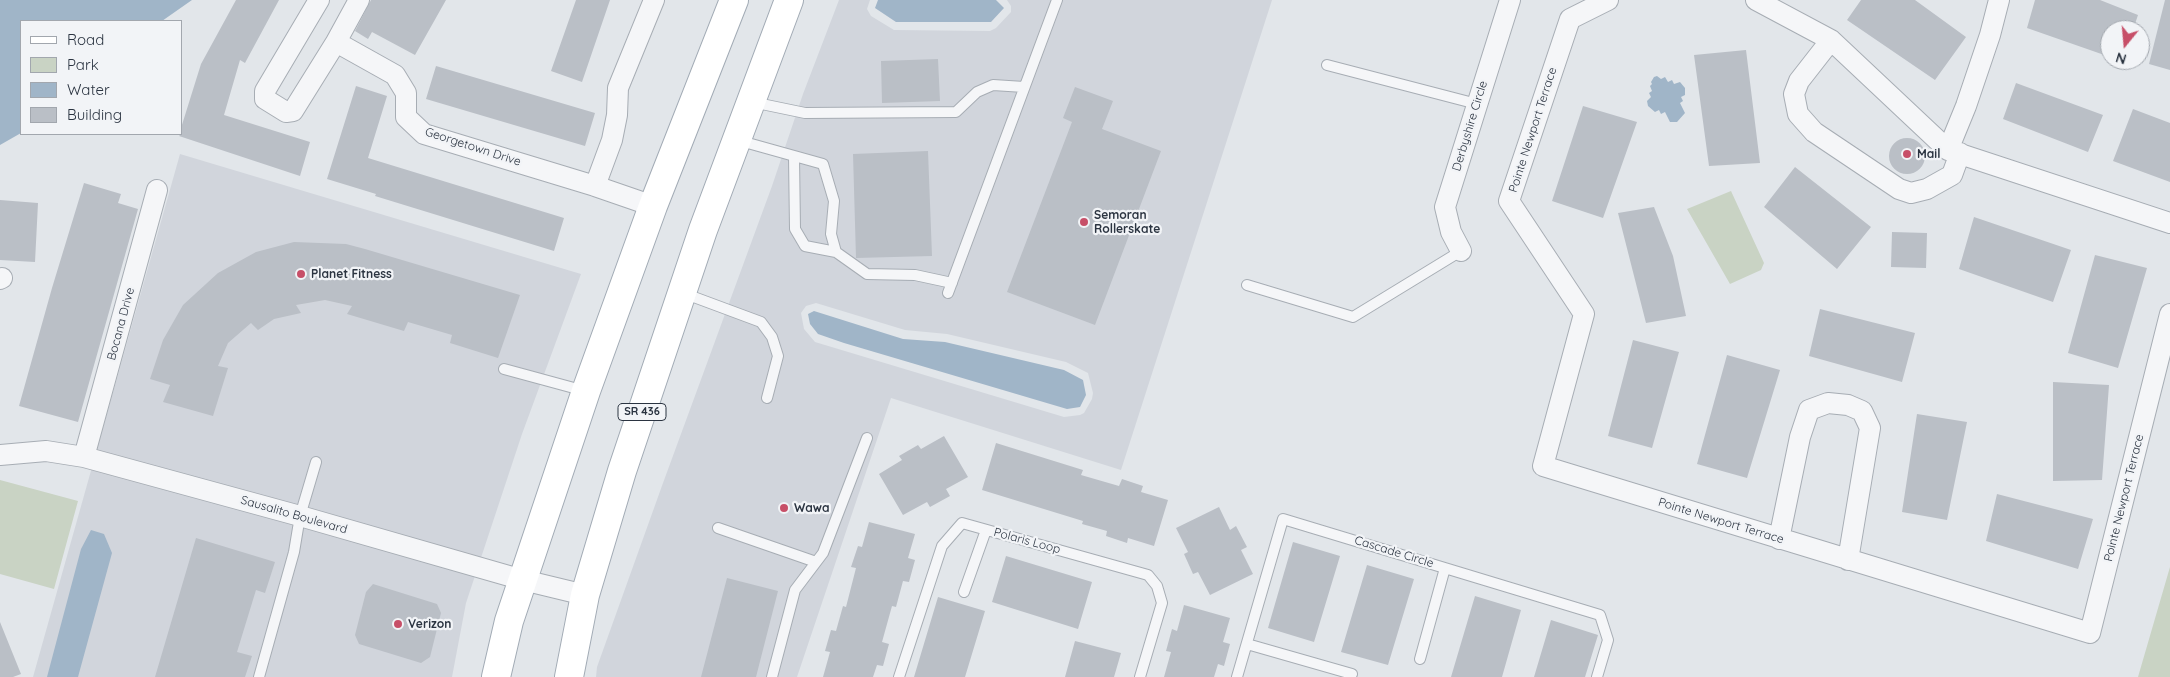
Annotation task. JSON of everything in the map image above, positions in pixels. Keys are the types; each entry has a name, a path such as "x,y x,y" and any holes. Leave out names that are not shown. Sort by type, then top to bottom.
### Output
{"main road":[{"path":"496,677 509,621 586,391 653,206 734,0"},
{"name":"SR 436","path":"569,677 585,595 622,471 682,293 788,0"}],"street":[{"path":"319,0 265,91 266,99 286,112 293,111 336,42 359,0"},
{"path":"595,186 612,140 617,115 618,88 654,0"},
{"name":"Derbyshire Circle","path":"1461,251 1451,232 1445,207 1510,0"},
{"name":"Pointe Newport Terrace","path":"1608,0 1570,19 1509,201 1584,314 1543,466 2090,633 2170,314"},
{"path":"1756,0 1831,40 1954,152 2170,223"},
{"path":"1831,40 1799,81 1794,94 1798,114 1814,132 1899,189 1911,193 1926,189 1952,175 1954,152 1966,106 1990,35 1999,0"},
{"name":"Georgetown Drive","path":"336,42 395,75 406,94 406,117 424,134 595,186 653,206"},
{"name":"Bocana Drive","path":"84,457 157,190"},
{"path":"1779,539 1800,437 1809,410 1828,403 1848,405 1862,410 1870,428 1848,560"},
{"name":"Sausalito Boulevard","path":"0,456 46,452 84,457 523,580 585,595"}],"lane":[{"path":"948,293 1057,0"},
{"path":"1326,65 1477,104"},
{"path":"750,102 805,113 956,112 977,92 993,85 1024,87"},
{"path":"736,140 823,164 834,201 831,234 836,252"},
{"path":"794,157 795,229 804,246 836,252 868,274 915,275 952,283"},
{"path":"1247,285 1353,318 1461,251"},
{"path":"682,293 761,322 772,338 778,356 768,398"},
{"path":"504,369 586,391"},
{"path":"772,677 795,590 823,553 867,438"},
{"path":"259,677 294,552 300,516 316,462"},
{"name":"Cascade Circle","path":"1238,677 1283,519 1600,615 1608,640 1597,677"},
{"name":"Polaris Loop","path":"899,677 942,546 962,523 1148,575 1157,586 1162,604 1140,677"},
{"path":"718,528 816,562"},
{"path":"964,592 986,530"},
{"path":"1420,659 1445,568"},
{"path":"1247,644 1352,674"}],"shaded area":[{"path":"839,0 870,0 867,9 871,16 894,30 990,31 996,28 1011,12 1011,6 1007,0 1272,0 1121,470 891,398 797,677 596,677 597,667 772,186 803,94","holes":["816,303 905,330 947,334 1066,362 1088,373 1093,393 1092,399 1084,413 1064,417 815,342 804,329 801,313 806,306"]},
{"path":"180,154 581,274 522,434 466,603 452,677 33,677"}],"green space":[{"path":"1731,191 1764,263 1761,270 1730,284 1687,209"},
{"path":"0,480 78,501 54,589 0,574"},
{"path":"2170,567 2170,677 2138,677"}],"water":[{"path":"0,0 192,0 163,20 20,20 20,134 0,145"},
{"path":"878,0 996,0 1004,8 991,22 896,22 875,8"},
{"path":"1657,76 1661,79 1665,77 1668,82 1672,80 1674,84 1680,82 1685,88 1685,95 1681,97 1683,101 1680,103 1685,113 1677,122 1670,122 1665,112 1661,114 1659,110 1655,112 1648,106 1647,101 1651,97 1649,93 1652,91 1651,82"},
{"path":"814,311 903,339 945,342 1064,370 1083,380 1086,395 1080,407 1067,409 844,343 818,334 810,324 808,314"},
{"path":"91,530 104,534 112,553 78,677 47,677 81,549"}],"building":[{"path":"236,0 279,0 245,63 240,60 224,115 310,142 300,176 179,136 182,135 182,125 201,64"},
{"path":"371,0 446,0 415,55 372,32 368,39 355,31"},
{"path":"576,0 610,0 582,82 551,71"},
{"path":"1861,0 1915,0 1966,37 1935,80 1847,20"},
{"path":"2035,0 2100,0 2138,15 2136,20 2100,20 2100,54 2027,28"},
{"path":"2165,0 2170,0 2170,70 2150,64"},
{"path":"1746,50 1760,163 1709,166 1694,55"},
{"path":"938,59 940,101 882,103 881,61"},
{"path":"436,66 595,113 585,146 426,99"},
{"path":"2016,83 2103,115 2088,152 2003,119"},
{"path":"356,86 387,96 368,158 564,218 554,251 375,196 376,194 327,179"},
{"name":"Semoran Rollerskate","path":"1075,87 1113,101 1102,129 1161,151 1095,325 1007,292 1072,122 1063,118"},
{"path":"1583,106 1637,122 1603,218 1552,201"},
{"path":"2133,109 2170,123 2170,182 2113,161"},
{"name":"Mail","path":"1907,138 1920,143 1925,156 1920,169 1907,174 1894,169 1889,156 1894,143"},
{"path":"928,151 932,256 856,258 853,154"},
{"path":"1795,167 1871,227 1837,269 1764,207"},
{"path":"84,183 121,194 118,203 138,209 78,422 19,406"},
{"path":"0,200 38,203 35,262 0,260"},
{"path":"1654,207 1673,256 1686,316 1646,323 1618,213"},
{"path":"1974,217 2071,250 2053,302 1959,269"},
{"path":"1892,232 1927,233 1926,268 1891,267"},
{"path":"294,242 346,244 520,295 498,358 450,343 452,335 408,322 404,331 347,314 352,306 325,300 296,305 301,313 274,319 258,330 251,323 228,343 218,366 228,368 213,416 163,402 170,385 150,379 163,340 183,305 218,273 256,252"},
{"path":"2095,255 2147,268 2118,368 2068,353"},
{"path":"1820,309 1915,333 1902,382 1809,356"},
{"path":"1633,340 1679,352 1652,448 1608,436"},
{"path":"1727,355 1780,370 1747,478 1697,464"},
{"path":"2053,382 2109,385 2102,480 2053,481"},
{"path":"1917,414 1967,422 1947,520 1902,512"},
{"path":"944,436 968,477 946,489 950,496 930,507 927,502 903,515 879,474 902,460 899,456 918,445 921,449"},
{"path":"996,443 1083,470 1081,475 1119,486 1122,479 1143,486 1141,492 1168,500 1154,546 1128,538 1127,543 1106,536 1107,531 1082,524 1083,521 982,490"},
{"path":"1997,494 2093,519 2078,569 1986,541"},
{"path":"1219,507 1230,530 1236,526 1247,547 1241,550 1253,574 1210,595 1198,572 1193,574 1184,554 1188,552 1176,528"},
{"path":"869,522 915,534 908,558 915,560 909,582 903,581 896,607 892,606 882,642 889,644 883,666 877,665 873,677 823,677 830,652 825,651 831,630 836,631 843,606 846,607 856,568 851,567 858,546 862,547"},
{"path":"196,538 275,562 265,593 256,590 237,652 252,656 245,677 155,677"},
{"path":"1293,542 1340,556 1314,642 1268,628"},
{"path":"1006,556 1092,582 1078,629 992,602"},
{"path":"1367,565 1414,579 1388,665 1341,652"},
{"path":"727,578 778,591 756,677 701,677"},
{"name":"Verizon","path":"373,584 437,604 441,613 430,657 421,663 359,644 355,635 366,592"},
{"path":"1475,596 1521,610 1502,677 1451,677"},
{"path":"938,597 985,611 965,677 914,677"},
{"path":"1184,605 1230,618 1223,642 1230,644 1224,666 1218,664 1214,677 1164,677 1171,652 1166,651 1172,629 1177,631"},
{"path":"1551,620 1598,635 1585,677 1534,677"},
{"path":"0,622 21,674 13,677 0,677"},
{"path":"1075,641 1121,653 1114,677 1065,677"}],"place":[{"name":"Mail","path":"1907,154"},
{"name":"Semoran Rollerskate","path":"1084,222"},
{"name":"Planet Fitness","path":"301,274"},
{"name":"Wawa","path":"784,508"},
{"name":"Verizon","path":"398,624"}]}
